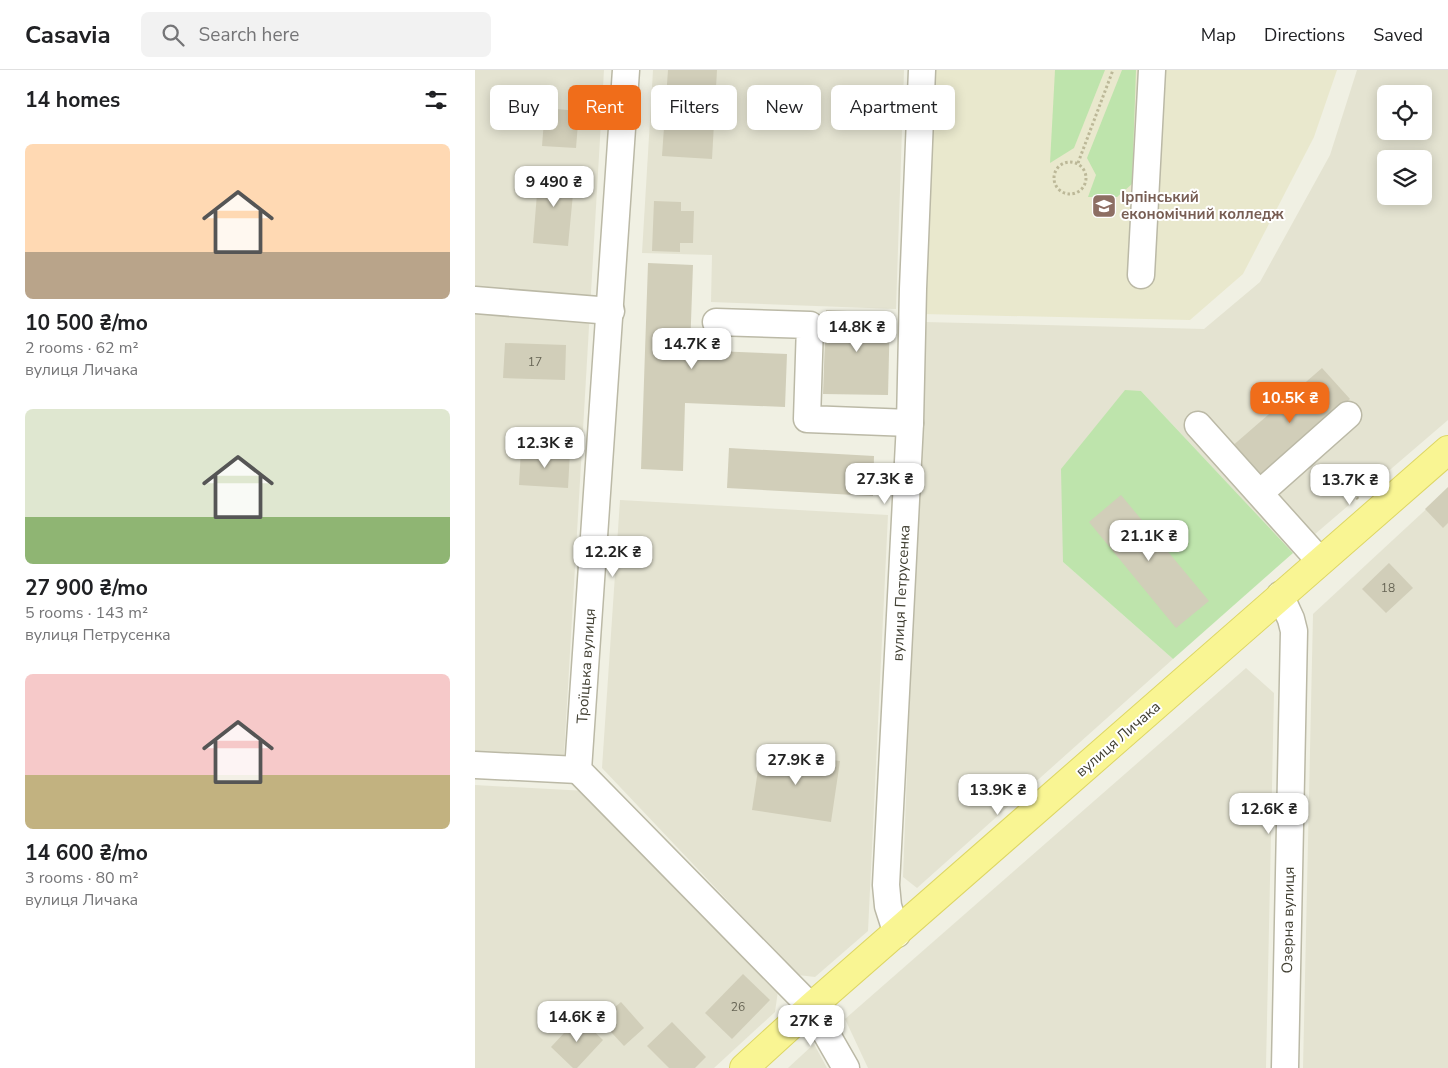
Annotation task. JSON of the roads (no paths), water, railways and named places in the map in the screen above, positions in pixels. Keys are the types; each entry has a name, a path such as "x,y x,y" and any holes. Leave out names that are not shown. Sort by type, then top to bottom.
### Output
{"main road":[{"name":"вулиця Личака","path":"745,1068 811,1007 897,934 1448,450"}],"street":[{"name":"Троїцька вулиця","path":"578,770 611,311 625,70"},
{"name":"вулиця Петрусенка","path":"897,934 888,906 886,885 910,423 913,289 922,70"},
{"path":"1141,274 1152,70"},
{"path":"475,300 611,311"},
{"path":"716,322 809,325 807,419 910,423"},
{"path":"1260,493 1348,415"},
{"path":"1198,425 1320,561"},
{"name":"Озерна вулиця","path":"1281,595 1291,619 1293,631 1285,1068"},
{"path":"475,765 578,770 811,1007 845,1068"}],"place":[{"name":"Ірпінський економічний колледж","path":"1104,206"}]}
